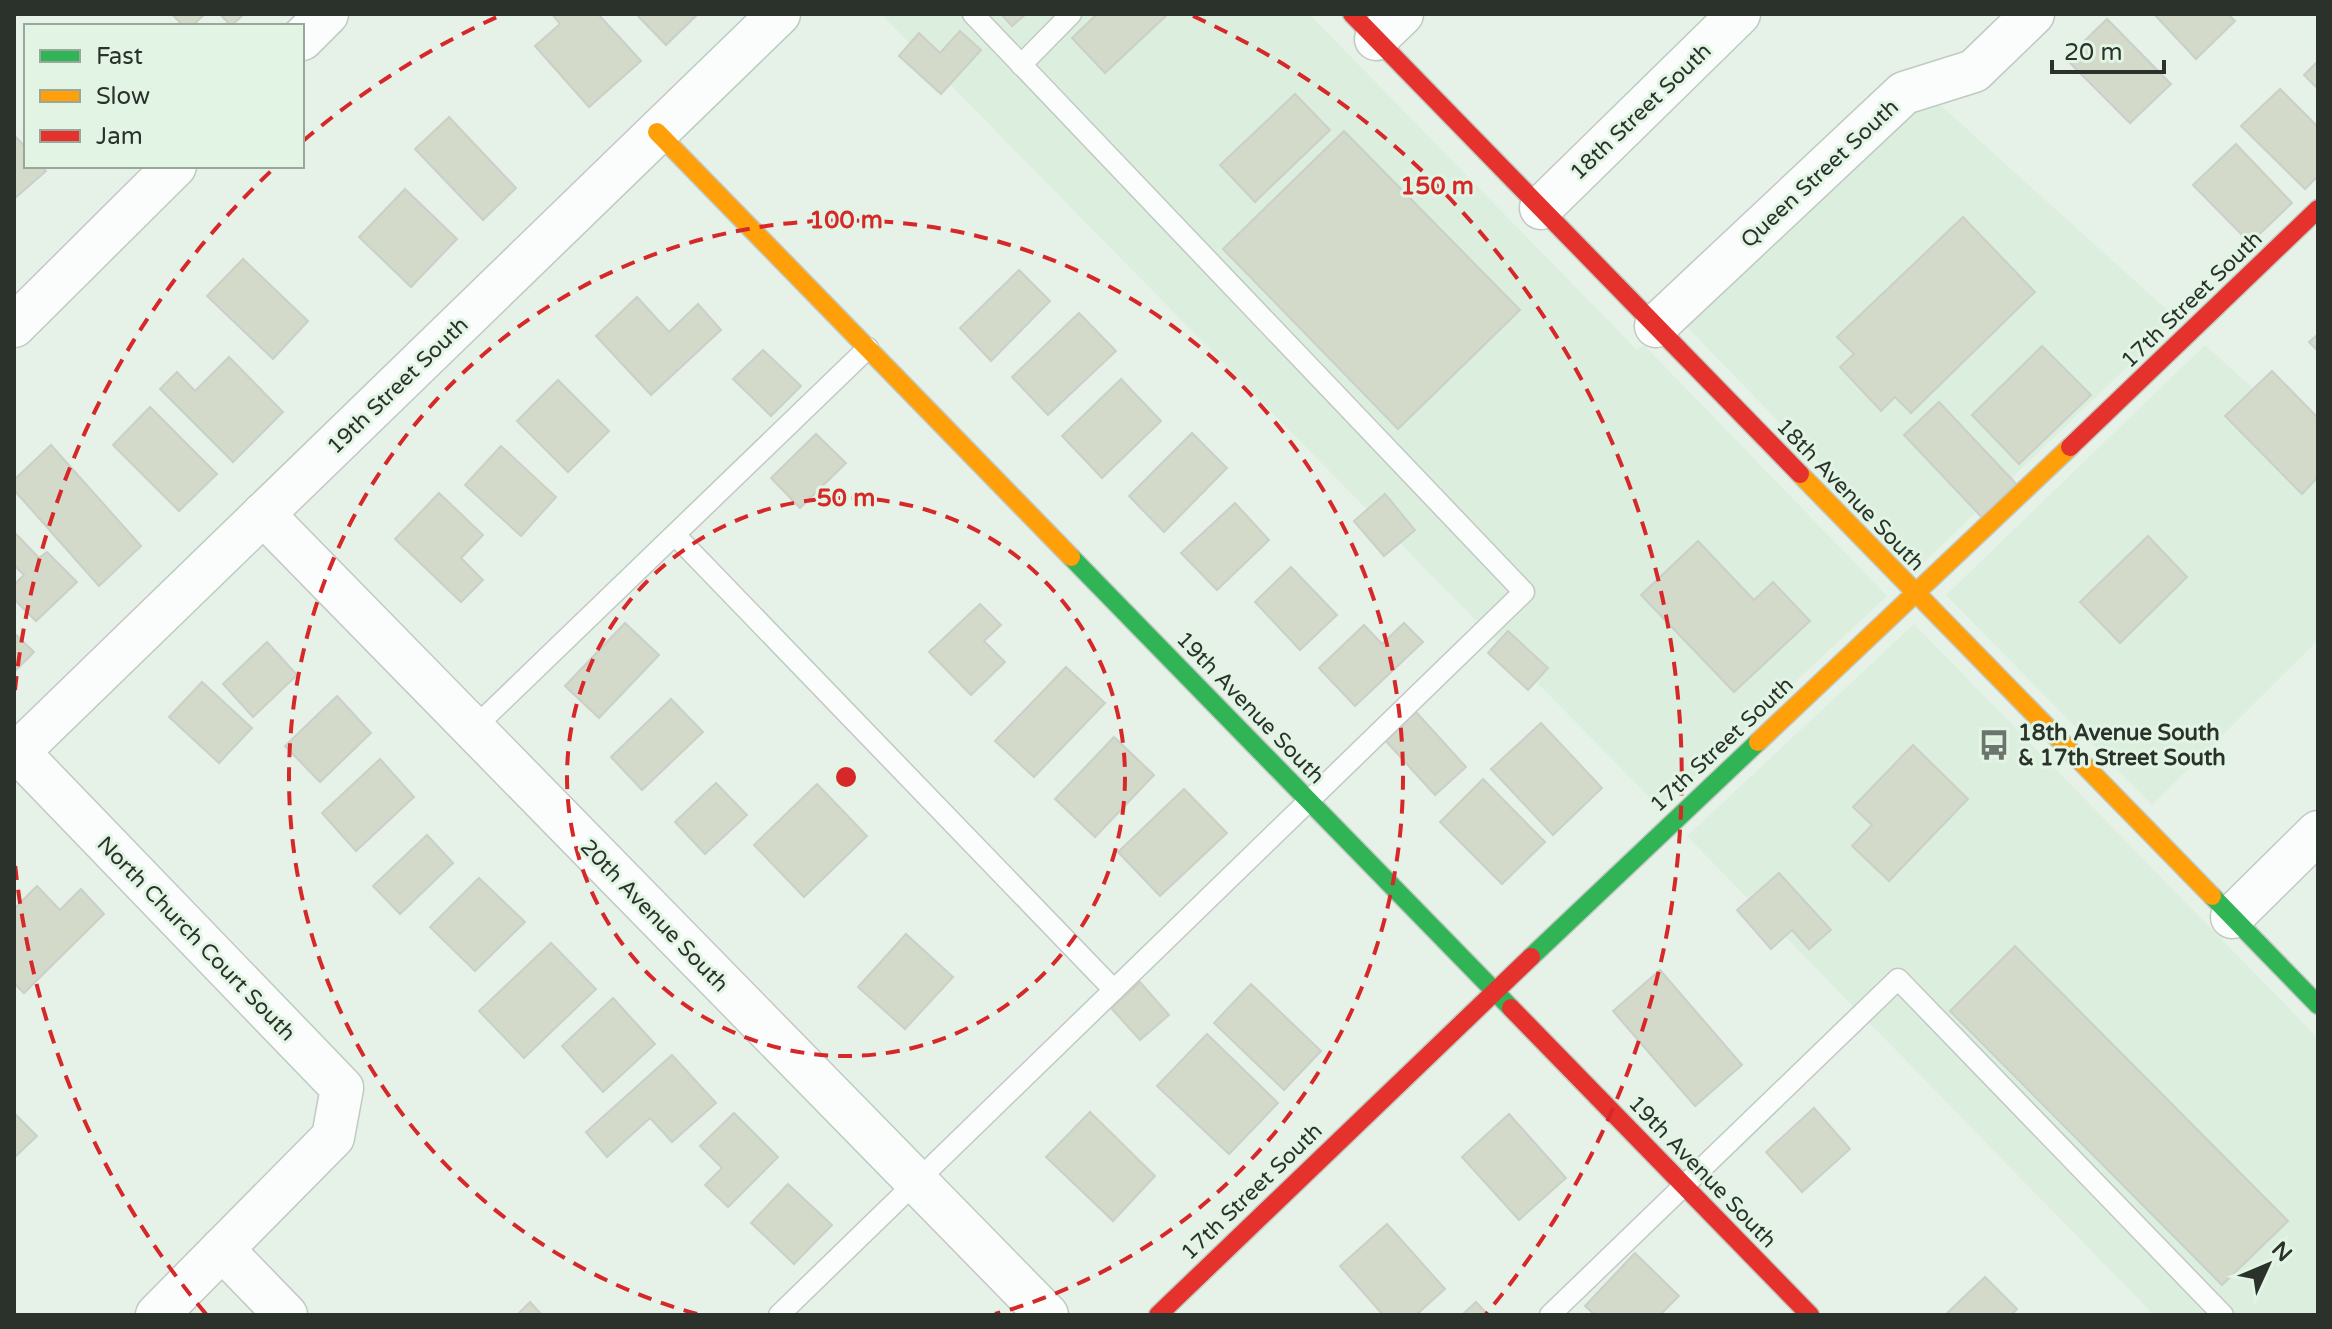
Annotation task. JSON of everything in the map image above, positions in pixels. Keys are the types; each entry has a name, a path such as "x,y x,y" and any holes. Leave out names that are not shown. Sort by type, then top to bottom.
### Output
{"street":[{"path":"304,37 327,14"},
{"name":"19th Street South","path":"16,754 779,14"},
{"name":"18th Street South","path":"1541,208 1739,14"},
{"name":"Queen Street South","path":"1656,326 1904,93 1974,71 2033,14"},
{"name":"18th Avenue South","path":"1377,22 1541,208 2318,1005"},
{"name":"19th Avenue South","path":"657,132 1810,1315"},
{"path":"14,326 173,168"},
{"name":"17th Street South","path":"1158,1315 1493,990 1916,595 2318,209"},
{"name":"20th Avenue South","path":"263,514 1047,1315"},
{"name":"North Church Court South","path":"16,754 342,1088 333,1137 222,1249"},
{"path":"2232,917 2318,832"},
{"path":"157,1315 222,1249 286,1315"}],"lane":[{"path":"779,1315 1524,592 973,14"},
{"path":"1021,65 1071,14"},
{"path":"473,729 868,348"},
{"path":"675,535 1114,990"},
{"path":"1550,1315 1898,979 2223,1315"}],"shaded area":[{"path":"881,14 1309,14 1637,350 1644,345 1887,596 1660,808"},
{"path":"1938,103 2177,319 1919,567 1685,325 1913,111"},
{"path":"2205,345 2318,447 2318,640 2152,805 1946,595"},
{"path":"1914,624 2318,1038 2318,1315 2154,1315 1687,836"}],"building":[{"path":"172,14 205,14 194,24 181,24"},
{"path":"220,14 244,14 233,24 229,24"},
{"path":"552,14 598,14 641,61 589,107 535,46 560,24"},
{"path":"636,14 698,14 666,45"},
{"path":"1001,14 1026,14 1012,26"},
{"path":"1097,14 1168,14 1105,73 1072,38"},
{"path":"2154,14 2228,14 2235,21 2196,59"},
{"path":"2107,19 2171,84 2130,123 2066,59"},
{"path":"960,31 981,50 941,94 899,56 919,33 940,53"},
{"path":"2318,61 2318,89 2304,75"},
{"path":"2280,89 2318,127 2318,176 2305,189 2241,126"},
{"path":"1295,94 1330,130 1255,202 1220,165"},
{"path":"449,117 516,188 483,220 415,149"},
{"path":"1344,131 1520,310 1398,429 1223,249"},
{"path":"14,135 24,146 24,168 43,168 46,171 14,199"},
{"path":"2236,144 2292,203 2250,243 2193,185"},
{"path":"405,189 457,239 411,287 359,237"},
{"path":"1963,217 2035,292 1911,413 1895,397 1881,411 1840,367 1854,354 1837,337"},
{"path":"243,259 308,321 273,359 207,296"},
{"path":"1019,270 1050,301 991,361 960,328"},
{"path":"637,297 669,332 698,304 721,330 651,395 596,336"},
{"path":"1079,313 1116,351 1048,415 1012,377"},
{"path":"2318,334 2318,351 2309,342"},
{"path":"2042,346 2091,395 2019,464 1972,415"},
{"path":"763,350 801,386 771,416 733,379"},
{"path":"229,357 283,412 233,462 160,389 177,372 195,391"},
{"path":"2272,371 2318,418 2318,477 2302,494 2225,416"},
{"path":"1121,379 1161,421 1102,478 1062,436"},
{"path":"558,380 609,431 568,472 517,421"},
{"path":"1939,402 2022,490 1988,524 1904,435"},
{"path":"150,407 217,474 179,511 113,445"},
{"path":"1192,433 1227,468 1164,532 1129,496"},
{"path":"816,434 846,463 800,508 771,478"},
{"path":"51,445 141,546 99,586 14,490 14,480"},
{"path":"501,446 556,497 521,536 465,485"},
{"path":"439,493 483,535 461,558 483,580 461,602 395,539"},
{"path":"1385,494 1415,530 1384,556 1354,521"},
{"path":"1235,503 1269,540 1217,590 1181,553"},
{"path":"14,532 39,558 47,552 77,582 36,621 14,599 14,585 24,575 14,565"},
{"path":"2148,536 2187,577 2120,643 2080,602"},
{"path":"1698,541 1754,600 1773,582 1810,621 1734,692 1641,595"},
{"path":"1291,567 1337,615 1300,650 1255,602"},
{"path":"980,604 1001,625 984,641 1005,662 971,695 929,652"},
{"path":"625,623 659,655 599,718 565,686"},
{"path":"1404,623 1423,642 1355,706 1319,668 1364,625 1382,644"},
{"path":"1508,631 1548,668 1528,690 1488,653"},
{"path":"14,633 34,652 14,672"},
{"path":"267,642 297,675 253,717 223,684"},
{"path":"1066,667 1105,703 1034,777 995,741"},
{"path":"202,682 252,728 219,763 169,717"},
{"path":"337,696 371,733 320,782 285,746"},
{"path":"671,699 703,732 642,790 611,757"},
{"path":"1416,712 1466,767 1435,795 1385,740"},
{"path":"1541,723 1602,788 1553,835 1491,769"},
{"path":"1114,737 1154,775 1095,837 1055,799"},
{"path":"1913,745 1968,799 1889,881 1852,846 1872,825 1853,807"},
{"path":"380,759 414,797 356,851 322,813"},
{"path":"1483,779 1545,842 1502,884 1440,822"},
{"path":"716,783 747,815 705,854 675,822"},
{"path":"817,784 867,836 804,897 754,845"},
{"path":"1184,789 1227,833 1160,896 1118,852"},
{"path":"427,835 453,863 400,914 373,886"},
{"path":"1779,873 1831,930 1809,949 1792,930 1771,949 1737,910"},
{"path":"479,878 525,922 475,971 430,927"},
{"path":"37,886 60,910 81,889 104,914 24,993 14,983 14,909"},
{"path":"906,934 953,977 905,1029 858,987"},
{"path":"551,943 596,989 524,1058 479,1011"},
{"path":"2015,946 2288,1221 2222,1285 1950,1011"},
{"path":"1660,970 1742,1065 1695,1106 1613,1011"},
{"path":"1140,982 1169,1015 1140,1040 1111,1008"},
{"path":"1251,984 1321,1051 1284,1090 1214,1023"},
{"path":"613,998 655,1044 603,1092 562,1046"},
{"path":"1207,1034 1278,1103 1229,1154 1157,1086"},
{"path":"672,1055 716,1103 672,1142 650,1118 607,1157 586,1132"},
{"path":"1814,1108 1850,1149 1802,1192 1766,1152"},
{"path":"1090,1112 1155,1176 1113,1221 1046,1157"},
{"path":"14,1113 37,1136 14,1158"},
{"path":"734,1113 778,1157 728,1207 705,1185 722,1168 700,1146"},
{"path":"1509,1114 1566,1178 1519,1220 1462,1157"},
{"path":"788,1184 832,1225 794,1264 751,1223"},
{"path":"1387,1224 1445,1289 1416,1315 1383,1315 1340,1266"},
{"path":"1635,1253 1679,1296 1660,1315 1595,1315 1585,1306"},
{"path":"1985,1277 2017,1309 2011,1315 1945,1315"},
{"path":"530,1302 542,1315 517,1315"},
{"path":"1476,1302 1488,1315 1462,1315"}],"traffic: fast":[{"path":"1071,557 1511,1008"},
{"path":"1531,957 1758,742"},
{"path":"2212,896 2318,1005"}],"traffic: slow":[{"path":"657,132 1071,557"},
{"path":"1758,742 2070,447"},
{"path":"1800,474 2212,896"}],"traffic: jam":[{"path":"1352,14 1800,474"},
{"path":"2070,447 2318,209"},
{"path":"1158,1315 1531,957"},
{"path":"1511,1008 1810,1315"}],"place":[{"name":"18th Avenue South & 17th Street South","path":"1994,745"}]}
